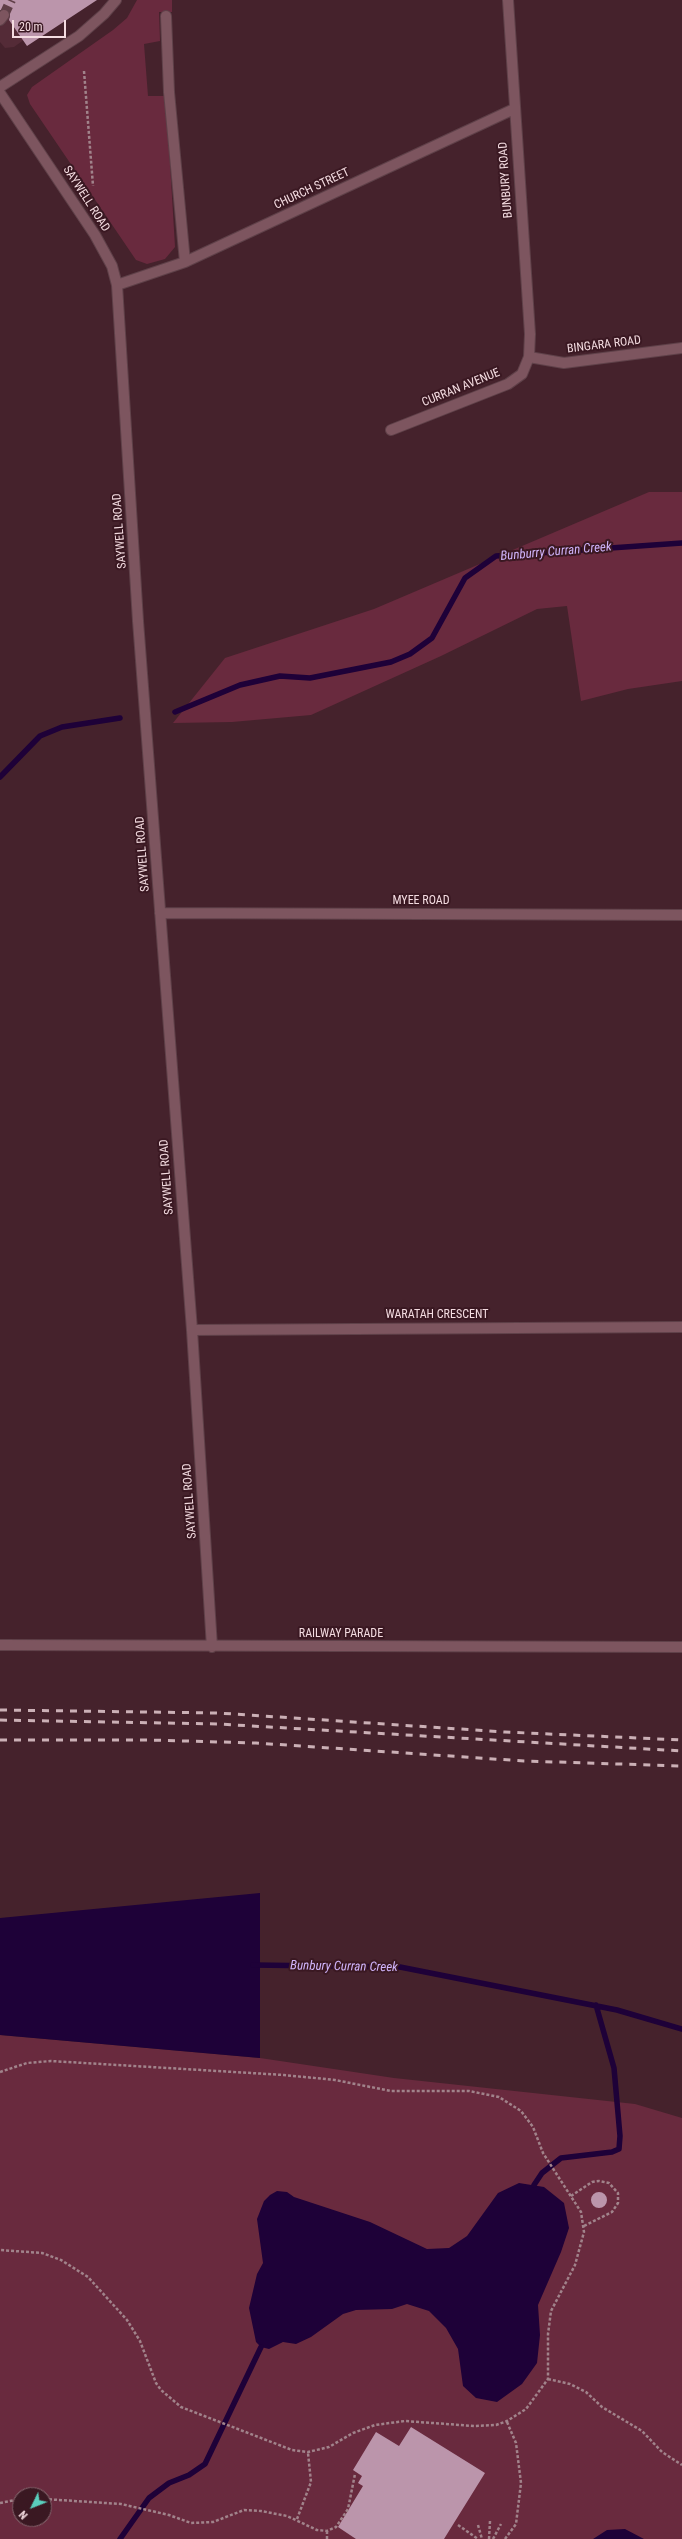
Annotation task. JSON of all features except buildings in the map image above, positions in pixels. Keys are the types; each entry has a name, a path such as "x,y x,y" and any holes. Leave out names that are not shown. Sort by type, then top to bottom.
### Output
{"street":[{"path":"0,87 78,36 104,14 116,0"},
{"name":"BUNBURY ROAD","path":"508,0 530,334 529,357"},
{"path":"166,16 169,92 185,262"},
{"name":"SAYWELL ROAD","path":"0,94 95,236 112,266 117,285 160,913 192,1330 212,1647"},
{"name":"CHURCH STREET","path":"117,285 185,262 514,109"},
{"name":"BINGARA ROAD","path":"529,357 564,363 682,348"},
{"name":"CURRAN AVENUE","path":"391,430 508,384 522,374 529,357"},
{"name":"MYEE ROAD","path":"160,913 682,915"},
{"name":"WARATAH CRESCENT","path":"192,1330 682,1327"},
{"name":"RAILWAY PARADE","path":"0,1645 212,1647 682,1647"}],"path":[{"path":"84,71 93,186"},
{"path":"0,2072 27,2063 51,2061 284,2075 335,2080 391,2091 470,2091 499,2097 521,2111 534,2127 547,2158 580,2212 584,2226 583,2241 575,2265 551,2311 548,2379 526,2409 507,2421 496,2425 474,2426 405,2421 390,2422 361,2429 329,2447 308,2452 292,2450 181,2407 161,2390 135,2333 107,2295 88,2277 61,2260 42,2253 0,2250"},
{"path":"571,2196 592,2182 599,2181 609,2183 618,2193 618,2203 612,2212 584,2226"},
{"path":"548,2379 564,2382 582,2390 602,2407 642,2431 662,2452 682,2465"},
{"path":"505,2539 516,2524 521,2483 516,2443 507,2421"},
{"path":"297,2519 306,2500 311,2482 308,2452"},
{"path":"52,2501 136,2507 191,2523 214,2522 244,2510 251,2510 297,2519 317,2530 327,2531 336,2527 348,2509 355,2474"},
{"path":"0,2503 12,2501"},
{"path":"489,2539 490,2522"},
{"path":"493,2539 501,2524"},
{"path":"458,2525 478,2539"},
{"path":"478,2525 482,2539"},
{"path":"327,2531 327,2539"}],"shaded area":[{"path":"0,0 79,0 14,47 5,48 0,42"},
{"path":"137,0 172,0 172,12 159,12 160,41 144,44 148,96 166,96 175,247 165,259 147,264 136,260 30,104 27,95 32,87 113,30 127,18"},
{"path":"649,492 682,492 682,681 628,689 581,701 567,606 537,609 441,656 311,715 232,722 173,723 225,658 374,609"},
{"path":"260,1893 260,2058 0,2035 0,1918"},
{"path":"0,2035 260,2058 394,2078 635,2104 682,2118 682,2539 0,2539"},
{"path":"519,2183 544,2187 564,2203 569,2228 561,2252 538,2305 540,2335 537,2363 522,2384 497,2402 476,2398 463,2386 458,2349 446,2328 429,2311 407,2304 392,2309 356,2310 343,2314 311,2337 296,2344 283,2342 269,2349 261,2347 256,2342 249,2308 257,2274 263,2263 257,2219 264,2201 270,2195 277,2191 287,2192 294,2197 370,2222 427,2249 449,2248 467,2236 498,2193"},
{"path":"625,2529 644,2539 593,2539 607,2530"}],"waterway":[{"name":"Bunburry Curran Creek","path":"175,712 240,685 280,676 310,678 391,662 410,654 432,638 465,578 496,556 682,543"},
{"name":"Bunburry Curran Creek","path":"0,777 40,736 62,727 120,718"},
{"name":"Bunbury Curran Creek","path":"253,1965 400,1967 617,2010 682,2029"},
{"path":"534,2185 542,2173 561,2158 612,2152 619,2149 620,2136 614,2068 596,2005"},
{"path":"120,2539 149,2498 169,2483 189,2475 205,2464 261,2347"}],"tunnel":[{"path":"4,15 11,0"}],"railway":[{"path":"0,1710 218,1713 505,1732 682,1740"},
{"path":"0,1720 218,1724 682,1751"},
{"path":"0,1740 149,1740 256,1743 524,1761 682,1766"}]}
